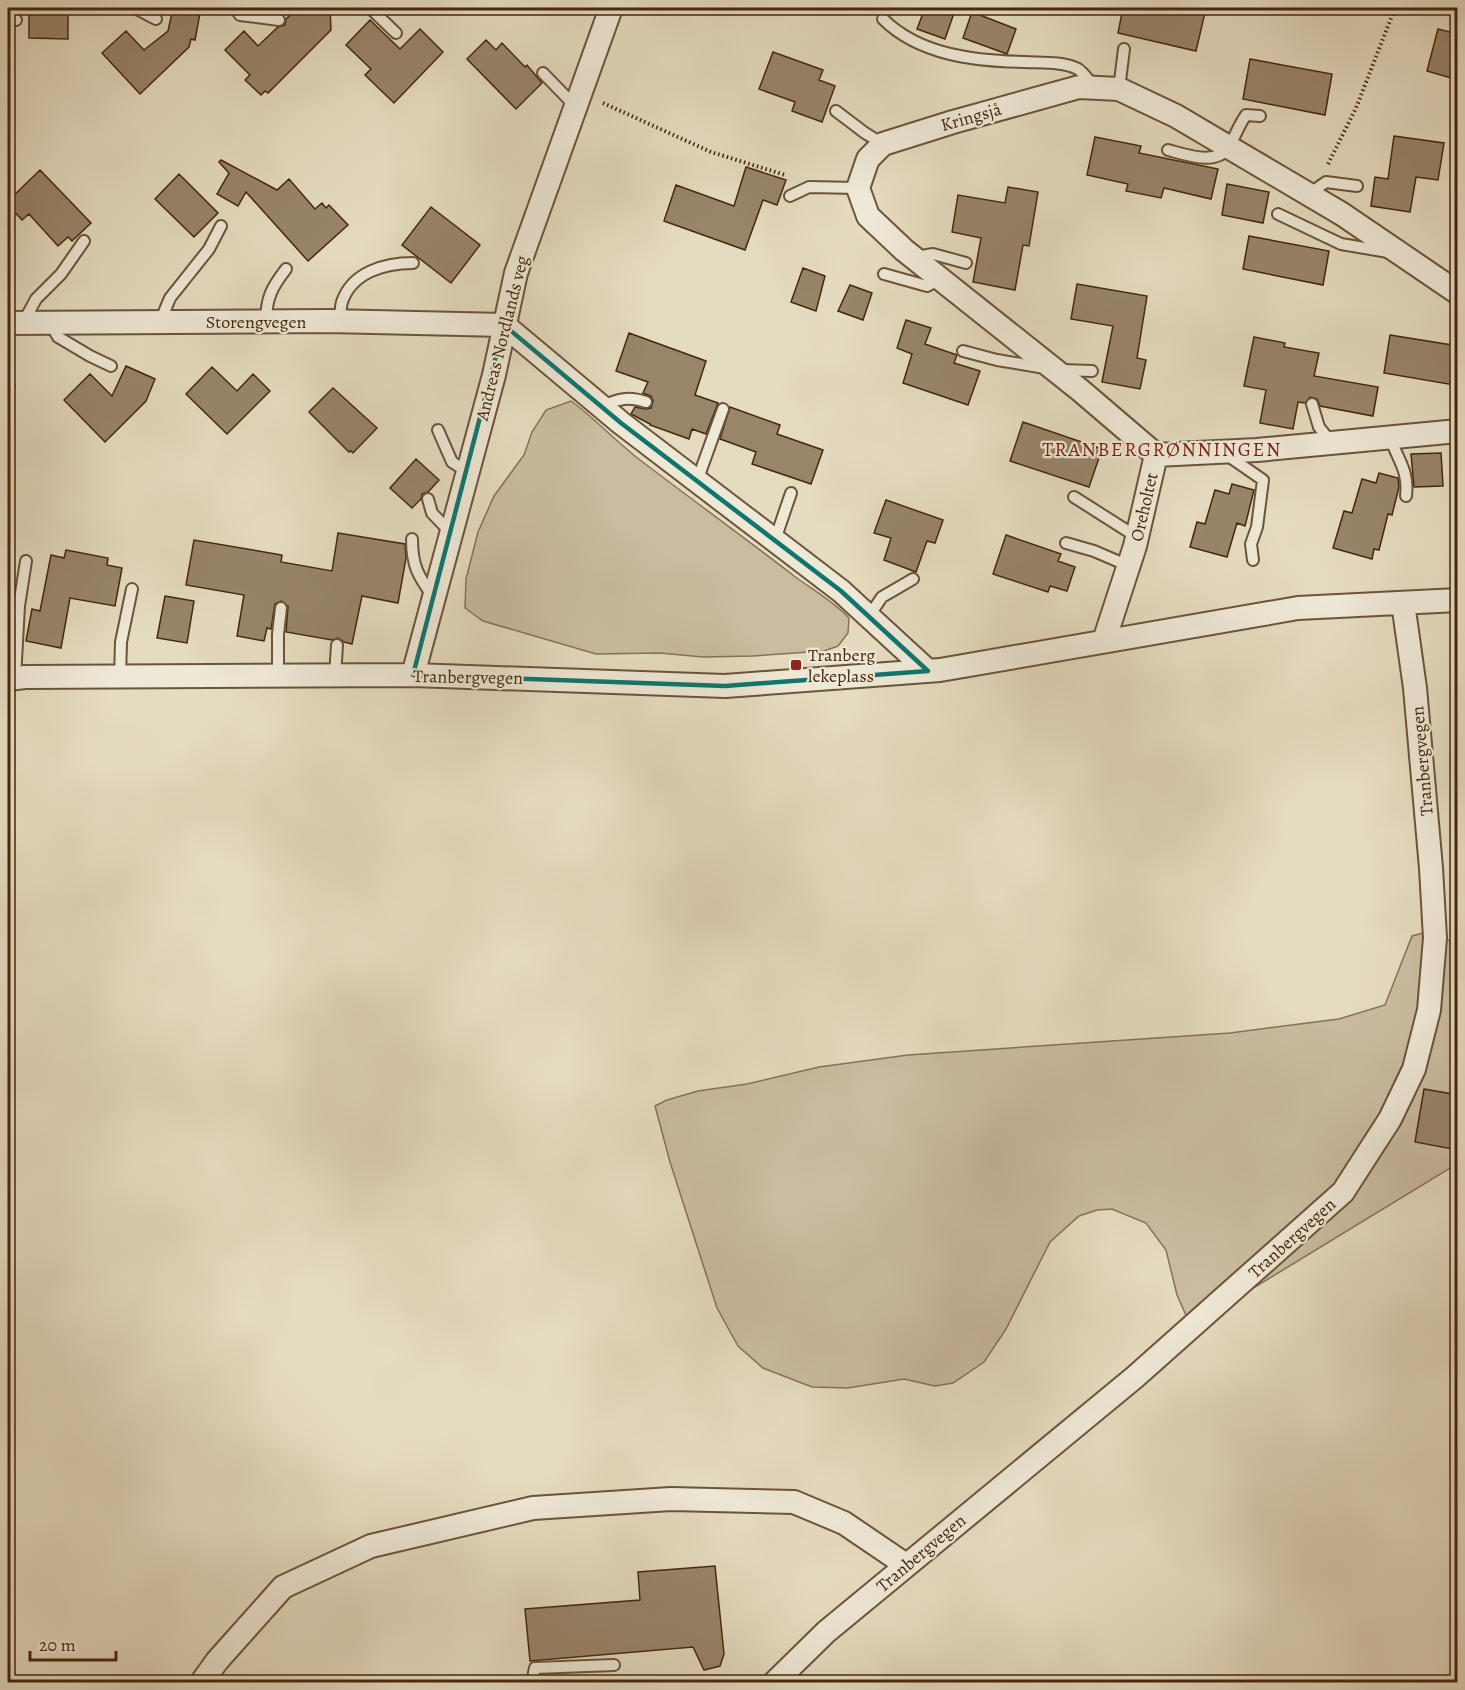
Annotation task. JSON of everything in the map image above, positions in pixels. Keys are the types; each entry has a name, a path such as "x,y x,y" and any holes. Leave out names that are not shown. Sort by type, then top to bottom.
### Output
{"street":[{"name":"Andreas Nordlands veg","path":"413,675 494,375 516,273 610,8"},
{"name":"Kringsjå","path":"883,144 1079,87 1119,89 1176,116 1229,147 1316,189 1400,254 1458,292"},
{"path":"883,144 868,159 858,188 868,216 914,258 1056,370 1156,454"},
{"name":"Storengvegen","path":"15,323 340,322 504,326"},
{"path":"504,326 601,407 842,591 928,671"},
{"name":"Oreholtet","path":"1104,641 1129,566 1156,454 1331,443 1458,431"},
{"name":"Tranbergvegen","path":"11,678 413,675 725,686 928,671 1298,608 1458,600"},
{"name":"Tranbergvegen","path":"775,1683 826,1632 1135,1377 1343,1192 1390,1119 1414,1069 1429,1010 1435,938 1415,688 1402,603"},
{"path":"202,1683 217,1661 283,1587 371,1546 533,1508 670,1499 794,1502 844,1523 906,1565"}],"lane":[{"path":"135,8 156,19"},
{"path":"235,8 240,15 279,20"},
{"path":"370,8 396,33"},
{"path":"883,19 895,31 918,44 959,56 994,61 1053,63 1079,70 1096,88"},
{"path":"1119,89 1124,49"},
{"path":"543,73 577,100"},
{"path":"836,111 883,144"},
{"path":"1168,150 1195,158 1217,157 1229,147 1237,127 1246,115 1260,116"},
{"path":"1316,189 1326,182 1357,186"},
{"path":"790,196 809,187 858,188"},
{"path":"1278,214 1341,244 1400,254"},
{"path":"160,322 170,298 209,249 221,226"},
{"path":"15,323 61,273 84,241"},
{"path":"914,258 933,254 966,263"},
{"path":"340,322 342,303 353,283 376,268 397,263 413,263"},
{"path":"266,322 266,305 274,285 286,269"},
{"path":"884,274 927,286 940,279"},
{"path":"49,323 58,337 111,366"},
{"path":"963,351 997,360 1056,370 1092,370"},
{"path":"601,407 614,401 632,398 646,402"},
{"path":"1312,404 1319,428 1331,443"},
{"path":"697,481 723,409"},
{"path":"438,430 452,462 468,472"},
{"path":"1389,437 1406,472 1406,496"},
{"path":"1221,451 1263,480 1257,527 1251,544 1253,560"},
{"path":"775,540 791,493"},
{"path":"1074,497 1122,530 1137,537"},
{"path":"428,500 432,513 452,534"},
{"path":"412,539 412,560 422,581 434,598"},
{"path":"1066,543 1094,551 1129,566"},
{"path":"11,678 26,561"},
{"path":"869,616 882,597 912,579"},
{"path":"120,676 121,642 132,589"},
{"path":"278,676 278,634 282,608"},
{"path":"335,676 337,645"},
{"path":"532,1683 535,1668 614,1665"}],"path":[{"path":"1316,189 1356,108 1395,8"},
{"path":"577,100 618,109 711,152 788,176 809,187"},
{"path":"1448,1683 1458,1676"}],"highlighted area":[{"path":"504,325 621,423 841,591 928,671 725,686 413,675"}],"shaded area":[{"path":"571,401 634,456 843,612 849,618 848,633 838,646 824,651 753,656 703,657 660,653 596,654 483,621 465,608 466,579 478,532 494,496 524,455 532,432 546,410"},
{"path":"1427,932 1454,942 1458,974 1458,1162 1255,1287 1198,1331 1189,1322 1177,1295 1166,1250 1146,1223 1112,1209 1097,1210 1079,1216 1050,1242 1006,1329 984,1362 953,1383 935,1386 904,1379 848,1388 812,1387 763,1368 738,1346 717,1308 670,1162 655,1106 698,1091 747,1084 819,1067 908,1055 1230,1033 1339,1019 1385,1005 1412,936"}],"building":[{"path":"29,8 68,8 68,39 29,38"},
{"path":"173,8 201,8 195,40 191,39 189,47 140,94 102,53 126,31 144,50 168,31"},
{"path":"298,8 330,8 331,30 268,93 265,91 261,95 245,80 250,75 225,50 244,31 258,46 278,27 285,25 286,19"},
{"path":"925,8 939,8 954,13 945,39 917,29"},
{"path":"1123,8 1206,8 1196,51 1118,33"},
{"path":"972,12 1016,29 1007,54 963,38"},
{"path":"370,20 400,49 420,29 443,52 394,103 365,75 371,69 346,45"},
{"path":"1438,29 1458,34 1458,80 1427,71"},
{"path":"486,40 496,50 502,43 525,67 527,65 542,83 516,109 467,59"},
{"path":"773,52 823,70 819,80 835,86 822,122 792,111 795,102 759,89"},
{"path":"1250,59 1332,74 1325,115 1243,99"},
{"path":"1394,136 1444,143 1438,180 1416,177 1410,212 1371,206 1375,177 1388,179"},
{"path":"1095,137 1141,146 1139,153 1218,169 1211,199 1164,188 1161,198 1126,191 1128,184 1087,175"},
{"path":"221,160 277,190 289,179 315,209 322,203 326,208 329,205 348,225 308,261 246,192 238,206 217,194 229,173 219,162"},
{"path":"746,167 786,180 777,205 763,200 745,250 664,221 676,185 734,206"},
{"path":"40,170 91,223 72,241 68,237 58,246 29,214 22,220 8,205 8,201"},
{"path":"179,174 218,213 194,237 155,199"},
{"path":"1227,184 1269,192 1263,223 1222,215"},
{"path":"1008,187 1038,192 1029,246 1023,245 1015,290 973,282 981,238 952,232 958,195 1005,203"},
{"path":"431,207 480,245 451,283 402,245"},
{"path":"1249,236 1329,251 1323,285 1243,269"},
{"path":"803,268 825,276 816,311 791,302"},
{"path":"1077,284 1147,296 1137,358 1146,360 1140,389 1102,382 1113,326 1071,319"},
{"path":"850,285 872,293 863,320 838,311"},
{"path":"906,320 931,328 925,344 957,355 954,363 980,371 968,405 903,383 912,354 897,348"},
{"path":"629,333 706,361 695,395 718,403 706,434 692,429 689,439 650,425 631,414 635,407 651,408 653,401 651,396 643,393 648,382 616,371"},
{"path":"1390,335 1458,346 1458,365 1454,385 1384,373"},
{"path":"1254,337 1285,343 1284,347 1319,353 1314,376 1378,387 1373,416 1320,406 1317,399 1310,397 1305,403 1298,402 1293,429 1260,423 1266,390 1244,386"},
{"path":"126,366 155,379 146,401 105,442 64,400 90,374 112,396"},
{"path":"212,367 237,391 253,374 270,391 227,434 186,394"},
{"path":"333,388 377,428 353,453 349,452 309,412"},
{"path":"730,407 780,425 777,434 823,450 811,484 752,464 756,452 720,439"},
{"path":"1023,422 1102,449 1089,487 1010,461"},
{"path":"1441,453 1443,486 1414,487 1411,454"},
{"path":"416,459 439,480 428,492 422,494 421,499 412,508 390,488"},
{"path":"1379,473 1398,478 1399,487 1392,515 1388,514 1379,550 1374,549 1372,559 1333,548 1344,511 1352,513 1362,479 1376,483"},
{"path":"1232,484 1254,490 1245,526 1237,523 1227,557 1190,547 1197,522 1205,524 1215,490 1229,494"},
{"path":"886,500 943,520 935,543 927,541 916,572 884,560 891,538 874,533"},
{"path":"338,533 405,544 406,558 398,603 362,596 352,644 338,638 332,640 286,632 288,606 281,601 275,604 271,629 267,628 264,641 237,636 244,595 186,585 194,540 282,555 281,562 332,571"},
{"path":"1006,535 1061,554 1058,561 1075,567 1067,591 1050,586 1048,592 993,574"},
{"path":"66,550 108,558 107,565 122,568 115,606 70,598 61,648 26,641 32,609 40,611 51,555 64,558"},
{"path":"165,596 194,601 187,643 157,638"},
{"path":"1424,1089 1458,1095 1458,1120 1452,1149 1415,1142"},
{"path":"715,1566 724,1654 720,1666 704,1670 693,1647 530,1661 525,1609 640,1600 638,1572"}],"place":[{"name":"Tranberg lekeplass","path":"796,665"}],"district":[{"name":"TRANBERGRØNNINGEN","path":"1162,449"}]}
